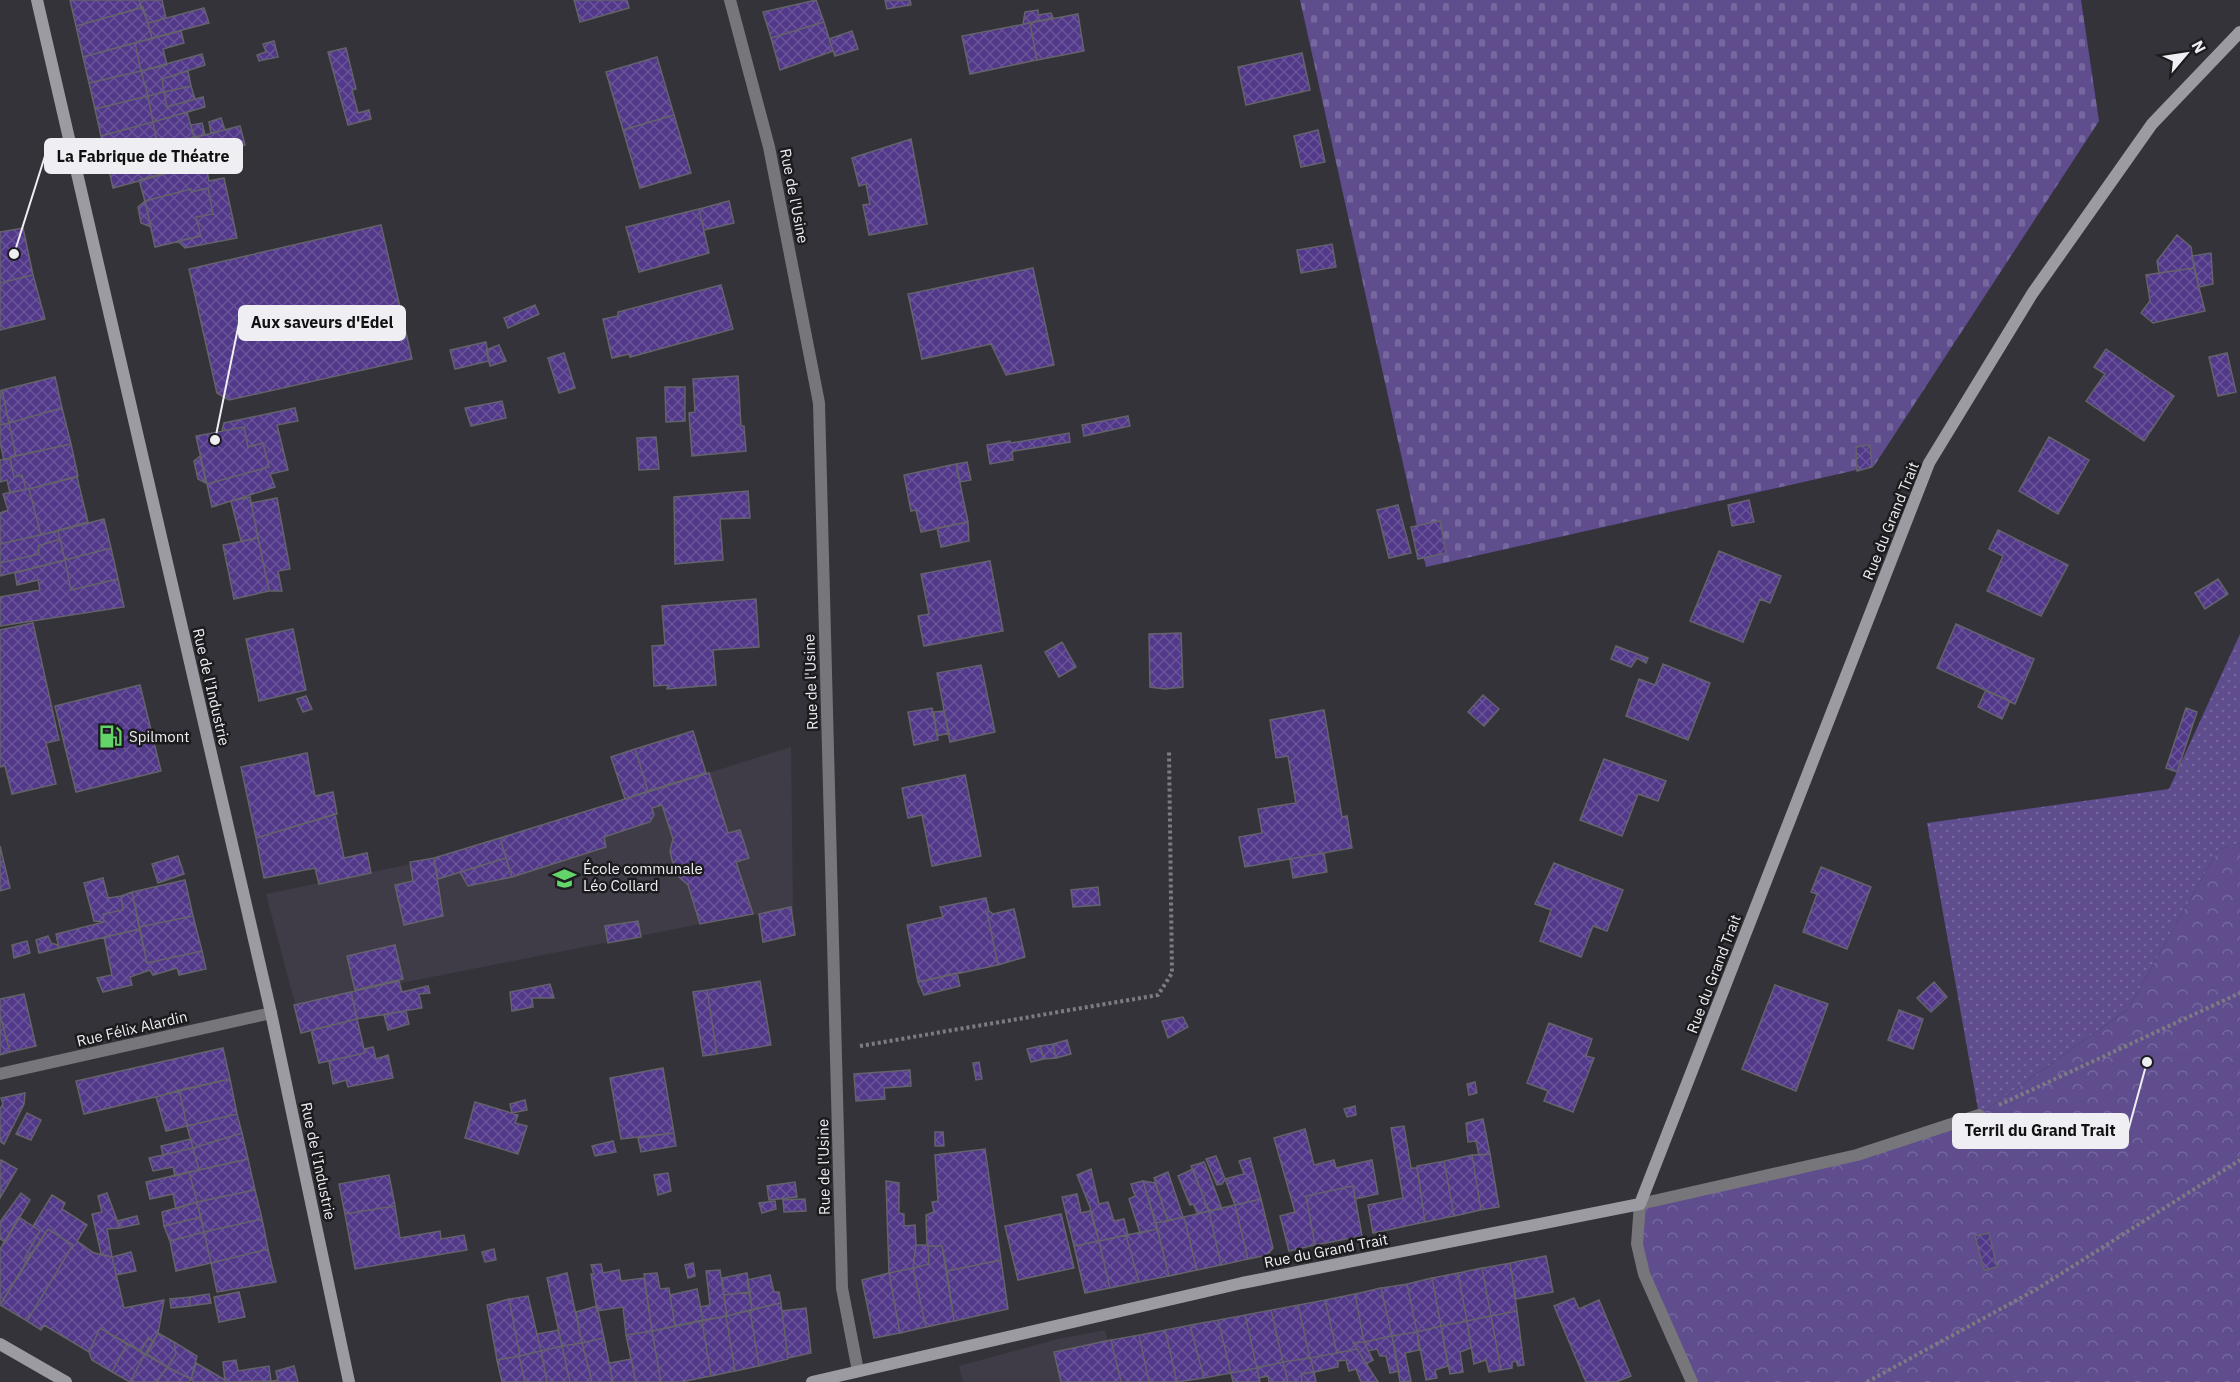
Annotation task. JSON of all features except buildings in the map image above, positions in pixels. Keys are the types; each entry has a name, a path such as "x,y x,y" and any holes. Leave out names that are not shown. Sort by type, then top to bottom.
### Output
{"street":[{"name":"Rue de l'Industrie","path":"37,0 271,1013 350,1382"},
{"name":"Rue de l'Usine","path":"730,0 769,147 819,403 842,1288 858,1371"},
{"name":"Rue du Grand Trait","path":"812,1382 1242,1283 1640,1204 1929,463 2032,294 2152,124 2240,32"},
{"name":"Rue Félix Alardin","path":"0,1074 271,1013"},
{"path":"1692,1382 1644,1274 1637,1244 1640,1204 1857,1155 1979,1115"},
{"path":"0,1344 60,1381"}],"path":[{"path":"836,1050 1158,995 1172,973 1169,750"},
{"path":"1979,1115 2240,993"},
{"path":"1867,1382 2037,1289 2240,1160"}],"shaded area":[{"name":"École communale Léo Collard","path":"791,747 793,912 751,915 700,924 295,1004 266,894 435,859"},
{"path":"1105,1330 1116,1382 963,1382 959,1366 1058,1339"}],"green space":[{"path":"1300,0 2081,0 2099,121 1874,466 1426,567"},
{"path":"2240,634 2240,843 2218,850 2128,1009 1979,1115 1927,823 2169,789"},
{"path":"2240,843 2240,1382 1690,1382 1644,1274 1640,1204 1857,1155 1979,1115 2128,1009 2218,850"}],"place":[{"name":"La Fabrique de Théatre","path":"14,254"},
{"name":"Aux saveurs d'Edel","path":"215,440"},
{"name":"Spilmont","path":"111,737"},
{"name":"École communale Léo Collard","path":"565,878"},
{"name":"Terril du Grand Trait","path":"2147,1062"}]}
